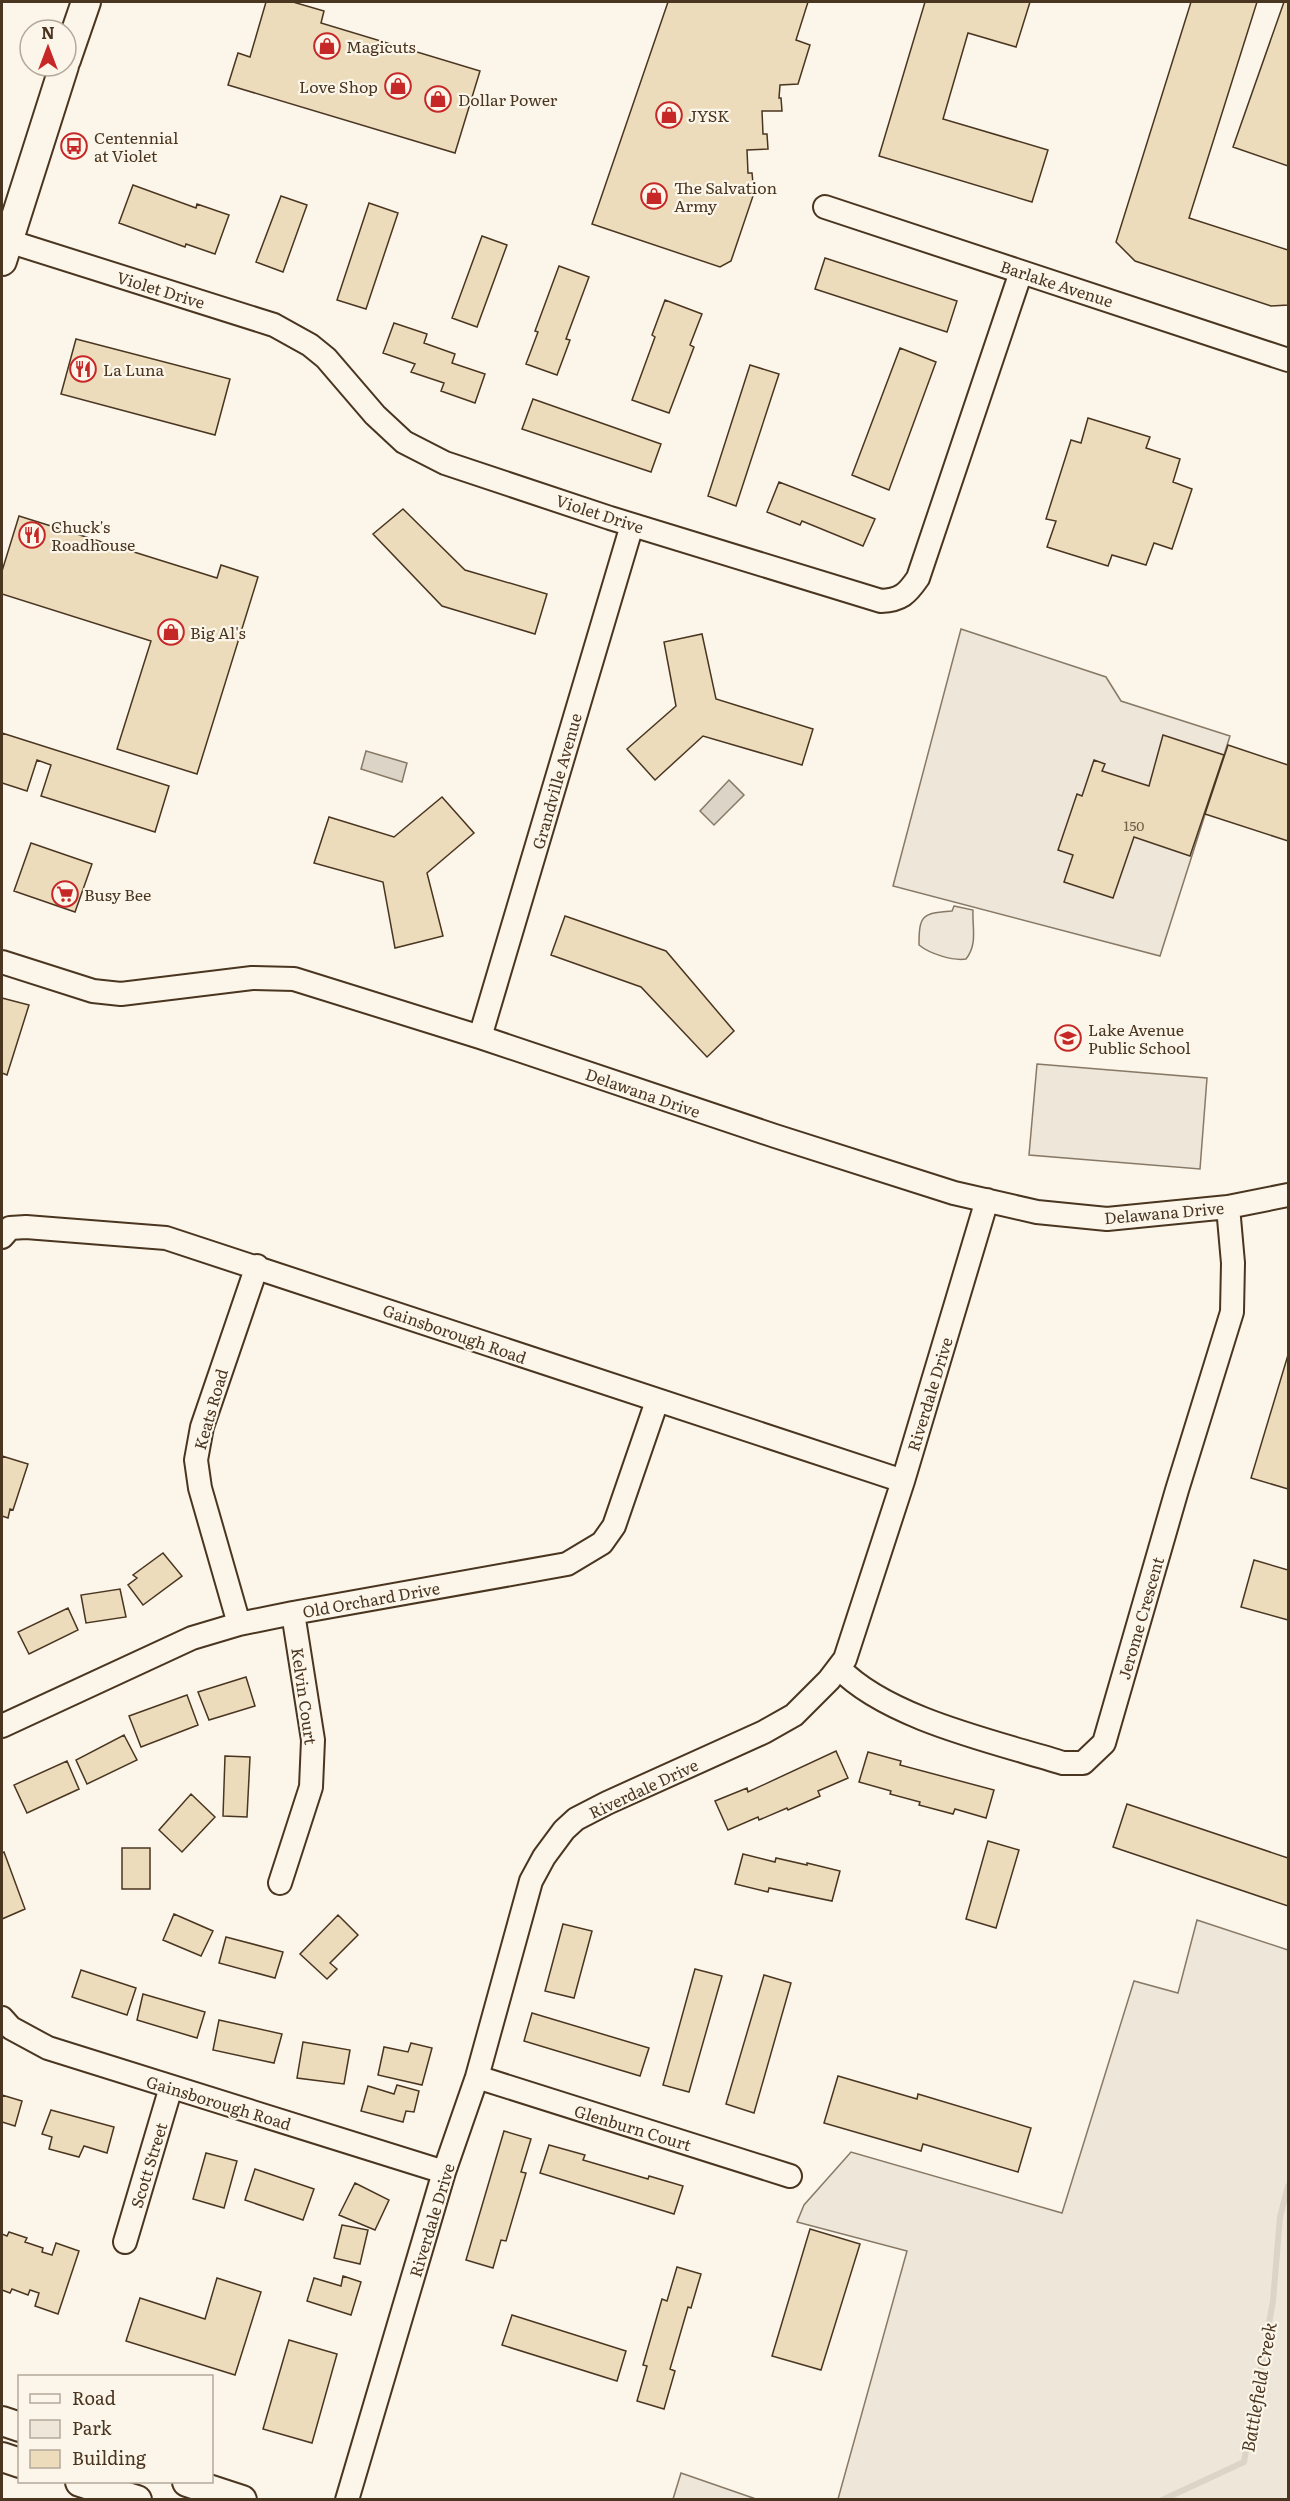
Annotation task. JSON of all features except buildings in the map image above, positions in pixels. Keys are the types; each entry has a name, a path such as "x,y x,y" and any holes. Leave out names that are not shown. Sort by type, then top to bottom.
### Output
{"main road":[{"path":"78,25 86,2"},
{"path":"5,251 60,78"},
{"path":"2,2421 18,2426"},
{"path":"2,2457 18,2462"},
{"path":"86,2483 137,2499"},
{"path":"193,2483 242,2499"}],"street":[{"name":"Barlake Avenue","path":"825,207 1288,360"},
{"name":"Violet Drive","path":"5,251 268,322 310,345 318,352 340,373 390,430 419,451 445,463 632,525 881,601 895,600 907,594 918,578 1021,272"},
{"name":"Grandville Avenue","path":"480,1037 632,525"},
{"name":"Delawana Drive","path":"2,962 93,992 121,994 252,978 294,979 480,1037 775,1136 954,1193 1037,1212 1107,1219 1228,1207 1288,1195"},
{"name":"Riverdale Drive","path":"348,2499 444,2172 477,2077 531,1881 544,1857 564,1830 576,1819 764,1732 794,1714 830,1680 844,1659 903,1481 987,1200"},
{"name":"Jerome Crescent","path":"838,1668 863,1688 914,1716 1063,1762 1083,1762 1104,1743 1177,1490 1232,1312 1233,1263 1228,1207"},
{"name":"Gainsborough Road","path":"2,1237 10,1228 26,1227 166,1238 257,1266 903,1481"},
{"name":"Keats Road","path":"239,1624 200,1488 196,1460 202,1427 257,1266"},
{"name":"Old Orchard Drive","path":"2,1726 192,1638 239,1624 567,1564 602,1543 614,1526 657,1401"},
{"name":"Kelvin Court","path":"280,1883 310,1787 313,1740 293,1613"},
{"name":"Gainsborough Road","path":"2,2018 11,2028 48,2048 444,2172"},
{"name":"Glenburn Court","path":"477,2077 790,2176"},
{"name":"Scott Street","path":"125,2242 171,2087"}],"green space":[{"path":"961,629 1106,677 1121,701 1230,736 1160,956 893,886"},
{"path":"954,906 973,910 973,941 966,959 942,956 919,945 920,927 924,918 934,913 952,911"},
{"path":"1037,1064 1207,1078 1200,1169 1029,1155"},
{"path":"1197,1920 1288,1950 1288,2499 838,2499 907,2251 797,2222 804,2205 851,2152 1062,2213 1134,1981 1178,1993"},
{"path":"681,2473 756,2499 673,2499"}],"shaded area":[{"path":"366,751 407,763 402,782 361,769"},
{"path":"729,780 744,795 714,825 700,811"}],"waterway":[{"name":"Battlefield Creek","path":"1162,2500 1244,2462 1273,2301 1280,2217 1288,2186"}],"place":[{"name":"Magicuts","path":"327,46"},
{"name":"Love Shop","path":"398,86"},
{"name":"Dollar Power","path":"438,99"},
{"name":"JYSK","path":"669,115"},
{"name":"Centennial at Violet","path":"74,146"},
{"name":"The Salvation Army","path":"654,196"},
{"name":"La Luna","path":"83,369"},
{"name":"Chuck's Roadhouse","path":"32,535"},
{"name":"Big Al's","path":"171,632"},
{"name":"Busy Bee","path":"65,894"},
{"name":"Lake Avenue Public School","path":"1068,1038"}]}
